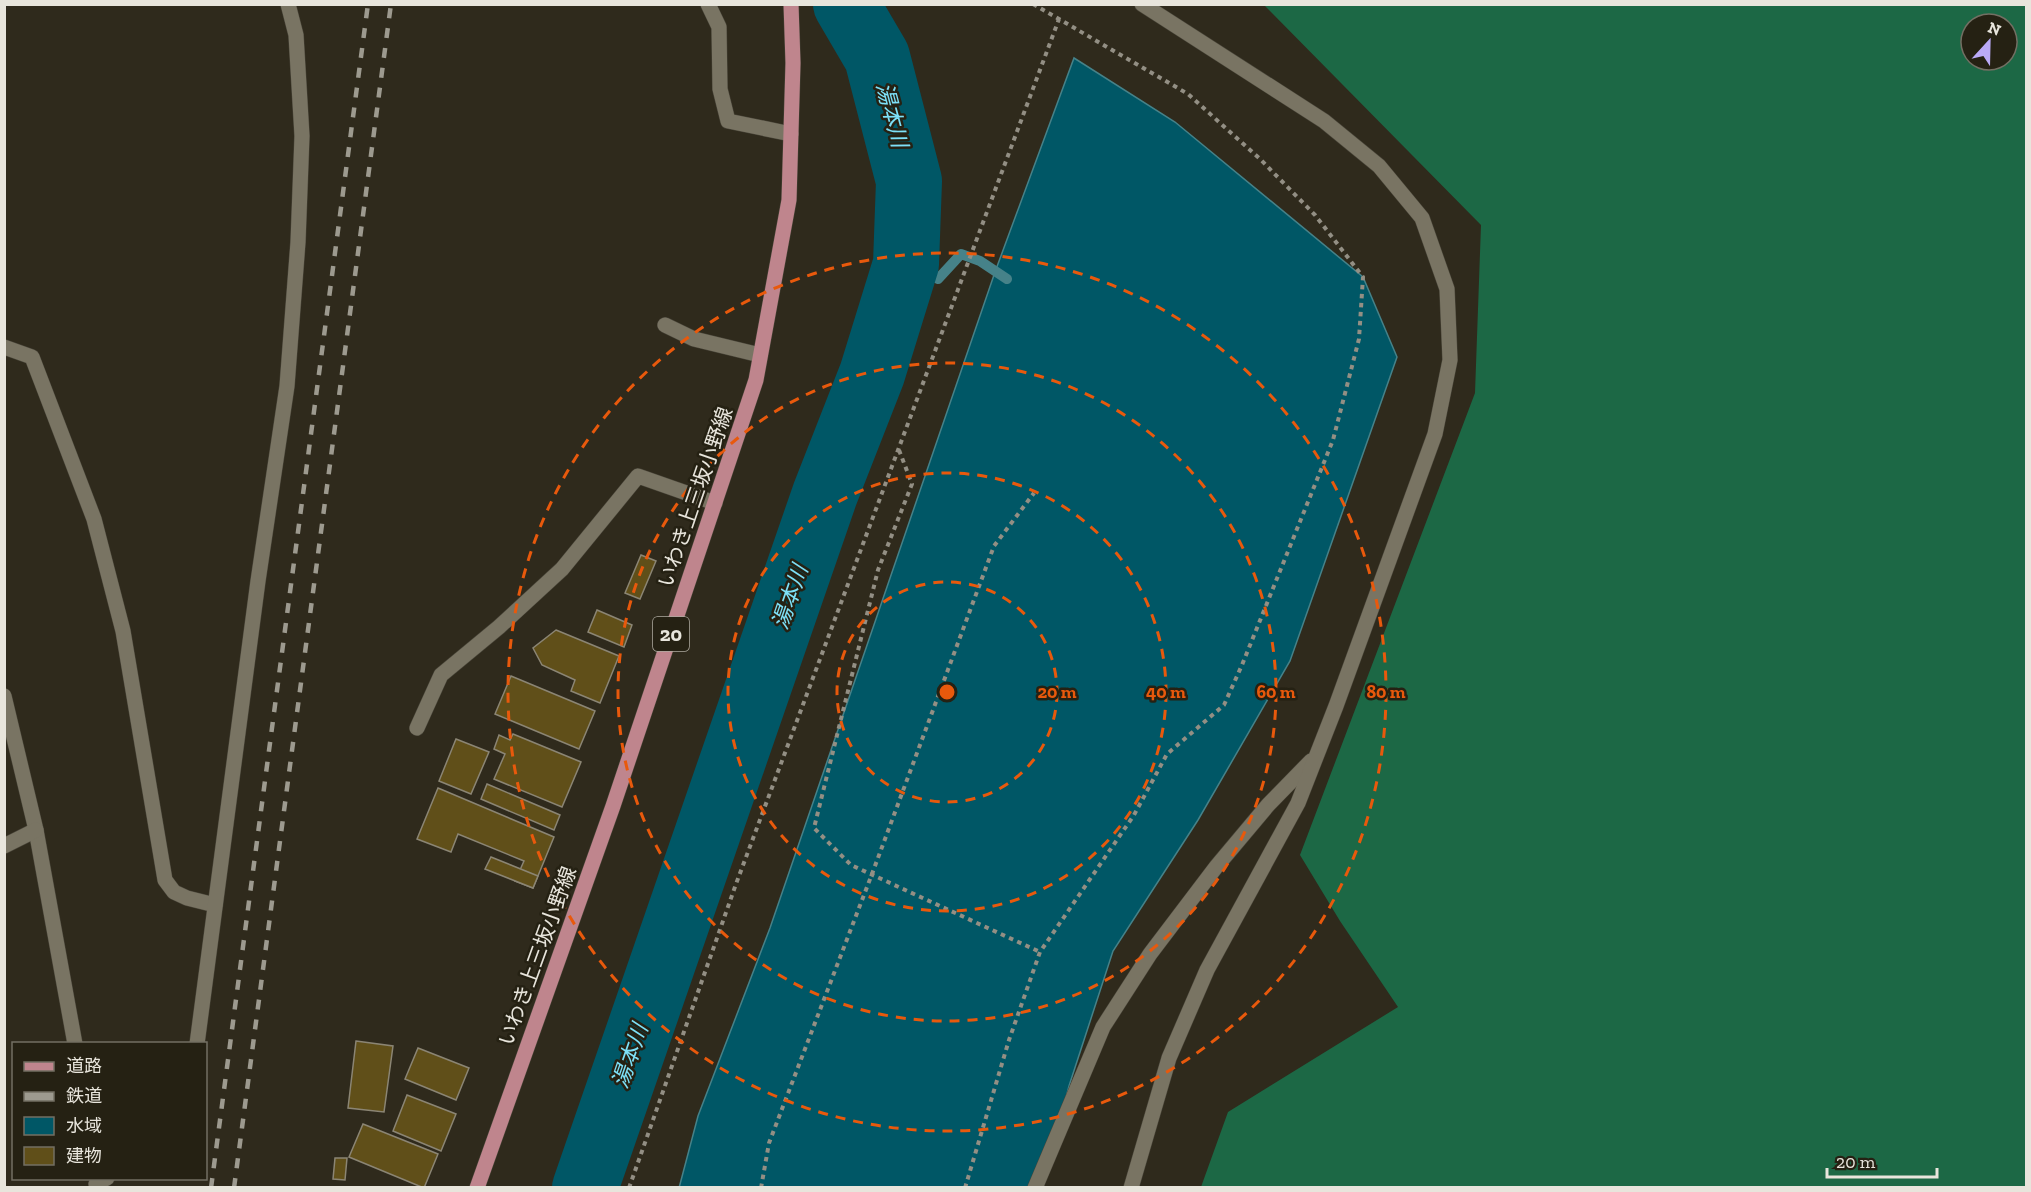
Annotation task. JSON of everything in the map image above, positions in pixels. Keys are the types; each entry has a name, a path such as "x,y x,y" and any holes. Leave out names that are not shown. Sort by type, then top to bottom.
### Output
{"main road":[{"name":"いわき上三坂小野線","path":"477,1188 613,806 756,380 789,200 793,63 791,4"}],"street":[{"path":"197,1042 258,581 287,386 298,242 302,136 296,35 288,4"},
{"path":"708,4 719,27 720,89 728,121 791,134"},
{"path":"1131,1188 1169,1058 1207,970 1298,803 1317,755 1435,434 1450,360 1447,289 1422,218 1379,166 1324,121 1142,4"},
{"path":"665,325 694,339 760,355"},
{"path":"4,347 32,357 94,519 123,632 165,880 174,892 215,905"},
{"path":"417,728 441,675 499,627 562,569 638,476 715,503"},
{"path":"4,696 36,831 75,1042"},
{"path":"1035,1188 1103,1027 1144,964 1216,867 1268,805 1317,755"},
{"path":"4,846 36,831"}],"path":[{"path":"965,1188 1009,1040 1040,952 1134,815 1167,754 1224,705 1242,665 1333,440 1359,339 1363,277 1315,215 1260,159 1188,94 1033,4"},
{"path":"629,1188 736,884 1059,19"},
{"path":"899,449 912,484 878,570 814,828 851,864 1040,952"},
{"path":"760,1188 770,1143 994,546 1034,493"}],"green space":[{"path":"1264,5 2026,5 2026,1187 1201,1187 1228,1112 1398,1007 1340,921 1300,855 1475,393 1481,225"}],"water":[{"path":"1074,58 1175,122 1363,277 1397,357 1290,661 1198,820 1113,951 1069,1086 1043,1187 679,1188 698,1116 770,928 995,272"}],"building":[{"path":"641,555 656,561 640,599 625,593"},
{"path":"597,610 632,625 624,647 588,632"},
{"path":"556,630 619,656 600,703 571,691 575,680 542,665 533,648"},
{"path":"511,676 595,711 579,749 495,714"},
{"path":"513,734 581,762 562,807 494,779 505,754 494,749 499,735 510,740"},
{"path":"456,739 489,752 471,794 439,781"},
{"path":"487,784 560,815 554,830 481,799"},
{"path":"438,788 554,837 533,888 515,881 524,861 458,834 451,852 417,839"},
{"path":"491,857 538,876 533,888 485,869"},
{"path":"356,1041 393,1046 384,1112 348,1108"},
{"path":"418,1048 469,1068 456,1100 405,1079"},
{"path":"407,1095 456,1114 441,1151 393,1131"},
{"path":"363,1124 438,1154 424,1188 349,1157"},
{"path":"335,1158 347,1158 345,1180 333,1179"}],"waterway":[{"name":"湯本川","path":"585,1188 825,494 872,374 906,264 909,181 877,57 846,4"},
{"path":"906,264 938,279 961,254 980,261 1007,279"}],"railway":[{"path":"211,1188 368,4"},
{"path":"234,1188 391,4"}]}
